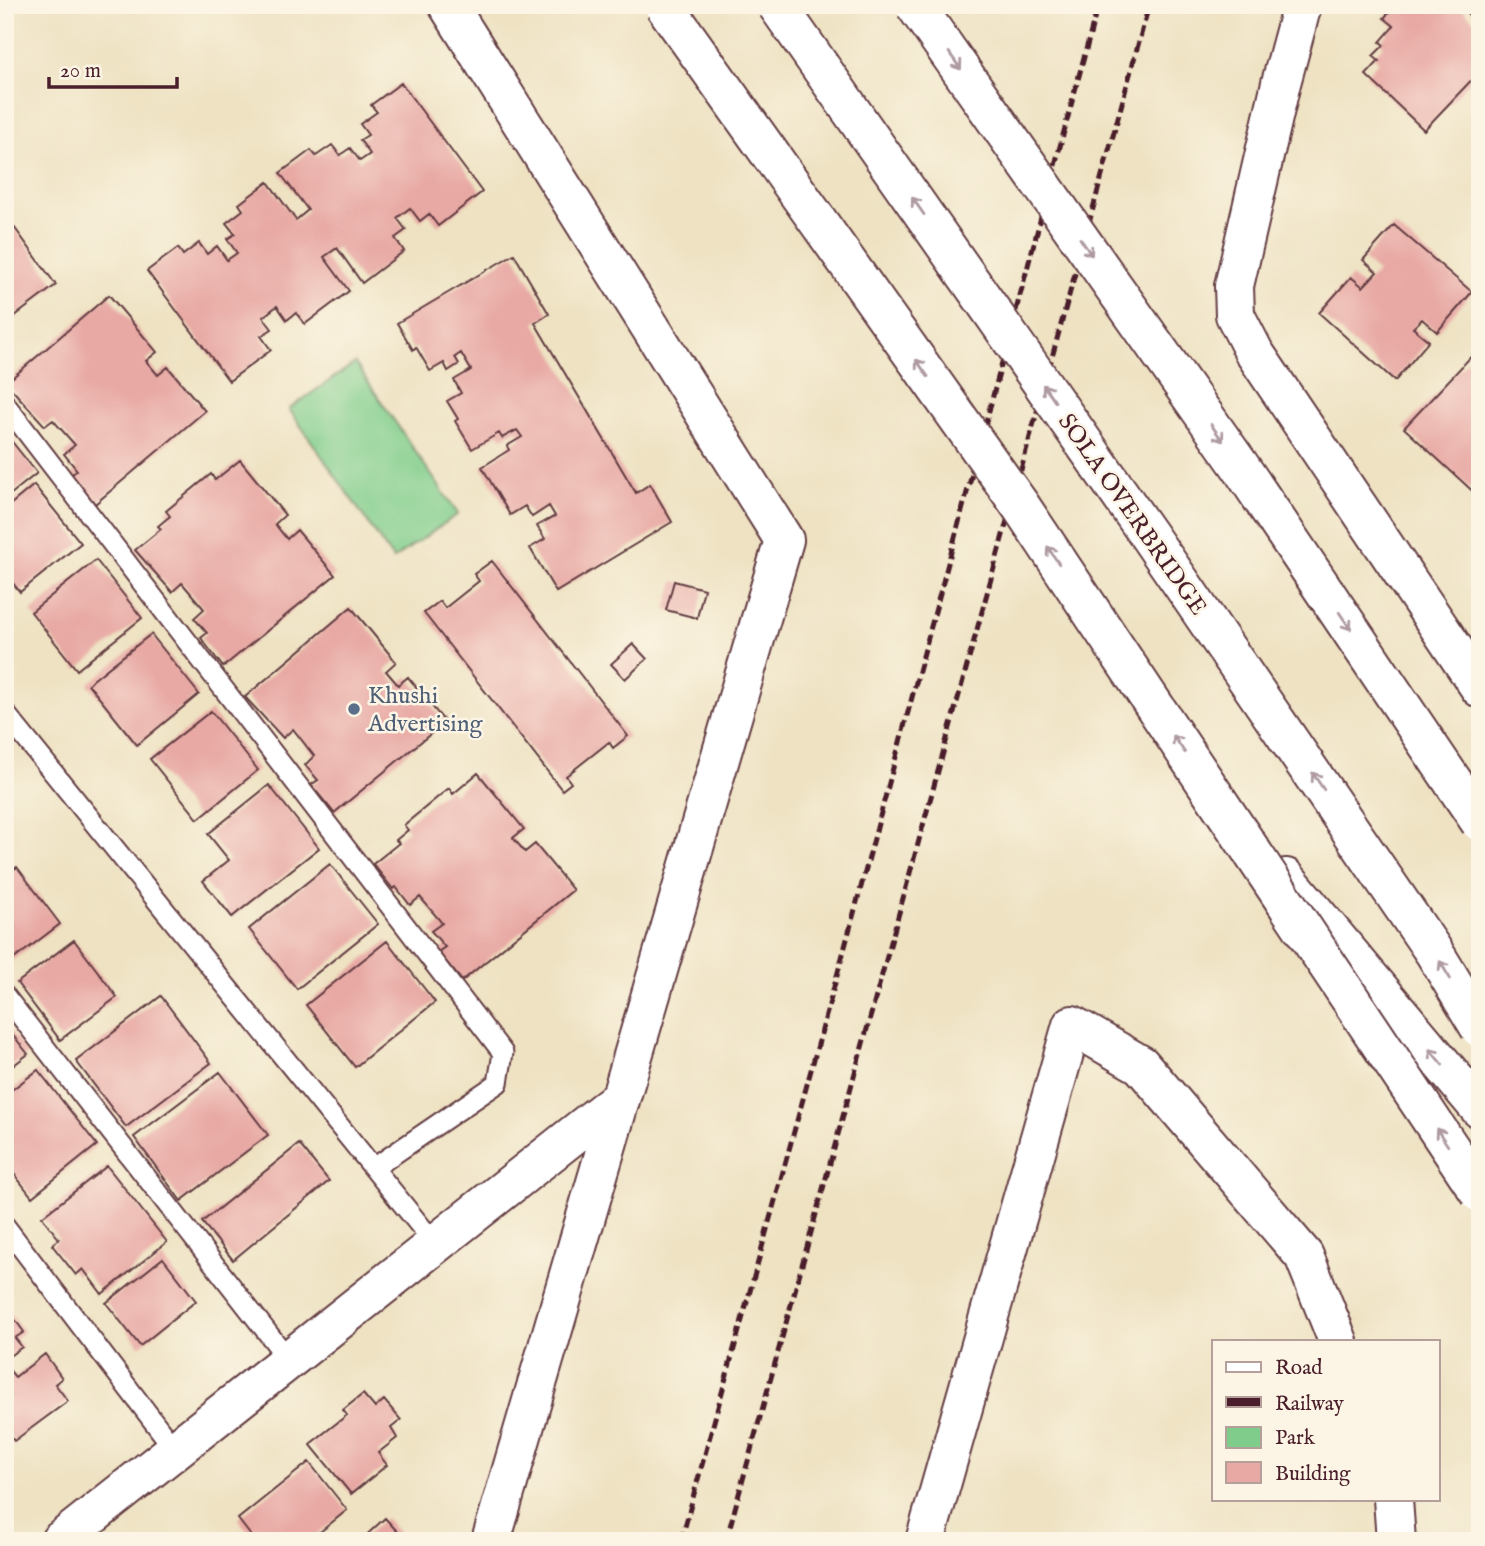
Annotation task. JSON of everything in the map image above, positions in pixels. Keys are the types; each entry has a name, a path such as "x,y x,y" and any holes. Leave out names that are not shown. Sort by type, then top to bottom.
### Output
{"main road":[{"path":"448,5 785,540 491,1541"},
{"path":"664,5 1020,505 1480,1194"},
{"name":"SOLA OVERBRIDGE","path":"777,5 1165,559 1434,952 1480,1028"},
{"path":"915,5 1240,466 1480,822"},
{"path":"1302,5 1234,286 1234,315 1254,352 1480,688"},
{"path":"1199,775 1480,1109"},
{"path":"925,1541 1072,1025 1141,1065 1304,1256 1338,1340"},
{"path":"60,1541 620,1098"},
{"path":"1393,1500 1396,1541"}],"lane":[{"path":"5,404 503,1053 498,1083 375,1167"},
{"path":"5,713 435,1244"},
{"path":"5,996 288,1359"},
{"path":"5,1226 176,1451"}],"green space":[{"path":"355,363 458,514 393,559 289,409"}],"building":[{"path":"1396,5 1458,5 1480,26 1480,71 1424,130 1366,75 1379,61 1373,56 1384,45 1380,42 1394,26 1384,18"},
{"path":"401,83 482,192 438,226 429,214 420,221 410,208 397,218 406,230 395,238 404,251 362,283 337,248 324,257 349,291 305,324 296,313 287,320 277,306 263,317 272,329 261,336 271,350 229,381 147,271 178,248 183,255 199,243 207,254 217,246 227,260 237,253 227,239 235,234 226,223 243,210 239,204 268,182 296,220 308,210 280,173 311,150 316,156 332,145 340,155 350,148 360,161 370,154 360,140 368,135 360,124 377,112 371,105"},
{"path":"9,220 56,285 7,322 5,223"},
{"path":"1394,225 1472,292 1437,332 1422,319 1413,328 1429,341 1395,381 1319,313 1351,277 1363,287 1377,272 1363,260"},
{"path":"514,254 549,314 535,323 636,493 650,484 672,522 556,592 530,548 545,539 537,526 555,516 549,506 532,517 525,506 510,515 482,467 509,450 507,446 522,437 517,430 502,438 499,433 472,449 455,421 458,419 447,401 461,393 454,380 471,370 461,353 455,357 459,364 448,371 444,363 430,371 416,347 413,350 397,323"},
{"path":"109,295 157,352 146,361 158,375 168,367 205,411 95,504 71,475 77,470 64,454 75,445 53,420 45,426 6,383"},
{"path":"1480,347 1480,498 1404,428"},
{"path":"5,433 37,473 5,499"},
{"path":"240,460 285,515 275,524 287,539 297,530 335,575 223,667 201,638 207,633 194,618 204,609 182,583 172,592 135,550 161,529 158,526 170,516 166,511 211,474 215,480"},
{"path":"34,485 81,543 20,592 5,573 5,509"},
{"path":"96,560 142,618 77,670 31,612"},
{"path":"492,561 628,736 613,748 609,742 566,776 571,783 562,790 424,613 440,601 445,608 479,581 474,574"},
{"path":"674,581 704,589 697,618 666,610"},
{"path":"351,607 396,662 386,671 398,685 408,677 445,722 334,813 311,785 318,780 305,765 314,756 293,729 283,738 245,697"},
{"path":"151,634 199,694 137,745 88,684"},
{"path":"633,644 647,659 625,679 611,664"},
{"path":"211,711 258,770 198,819 150,759"},
{"path":"478,773 524,829 513,838 525,852 535,844 573,890 462,981 438,952 445,947 431,931 442,923 420,897 410,905 373,864 399,843 396,840 408,830 404,825 449,788 453,794"},
{"path":"269,785 319,848 232,917 203,881 229,860 208,834"},
{"path":"330,864 378,924 297,989 249,929"},
{"path":"17,867 60,924 5,966 5,876"},
{"path":"74,940 117,997 60,1040 17,983"},
{"path":"387,941 435,1002 355,1067 306,1005"},
{"path":"161,996 211,1063 126,1127 76,1061"},
{"path":"5,1025 28,1054 5,1072"},
{"path":"38,1070 97,1145 32,1197 11,1170 5,1174 5,1095"},
{"path":"220,1072 268,1135 181,1201 134,1137"},
{"path":"299,1144 329,1181 233,1260 202,1222"},
{"path":"107,1166 167,1242 102,1294 83,1269 76,1275 52,1245 59,1239 42,1217"},
{"path":"163,1258 196,1301 140,1346 106,1303"},
{"path":"5,1306 24,1332 15,1338 22,1347 5,1359"},
{"path":"45,1354 62,1378 55,1384 68,1401 14,1441 5,1430 5,1375 10,1371 15,1377"},
{"path":"363,1394 375,1408 384,1400 401,1420 391,1428 397,1438 378,1453 387,1465 351,1494 310,1444 347,1415 343,1410"},
{"path":"309,1462 347,1510 309,1541 255,1541 238,1519"},
{"path":"385,1518 406,1541 360,1541"}],"railway":[{"path":"681,1541 843,954 1098,5"},
{"path":"726,1541 1149,5"}],"place":[{"name":"Khushi Advertising","path":"354,709"}]}
